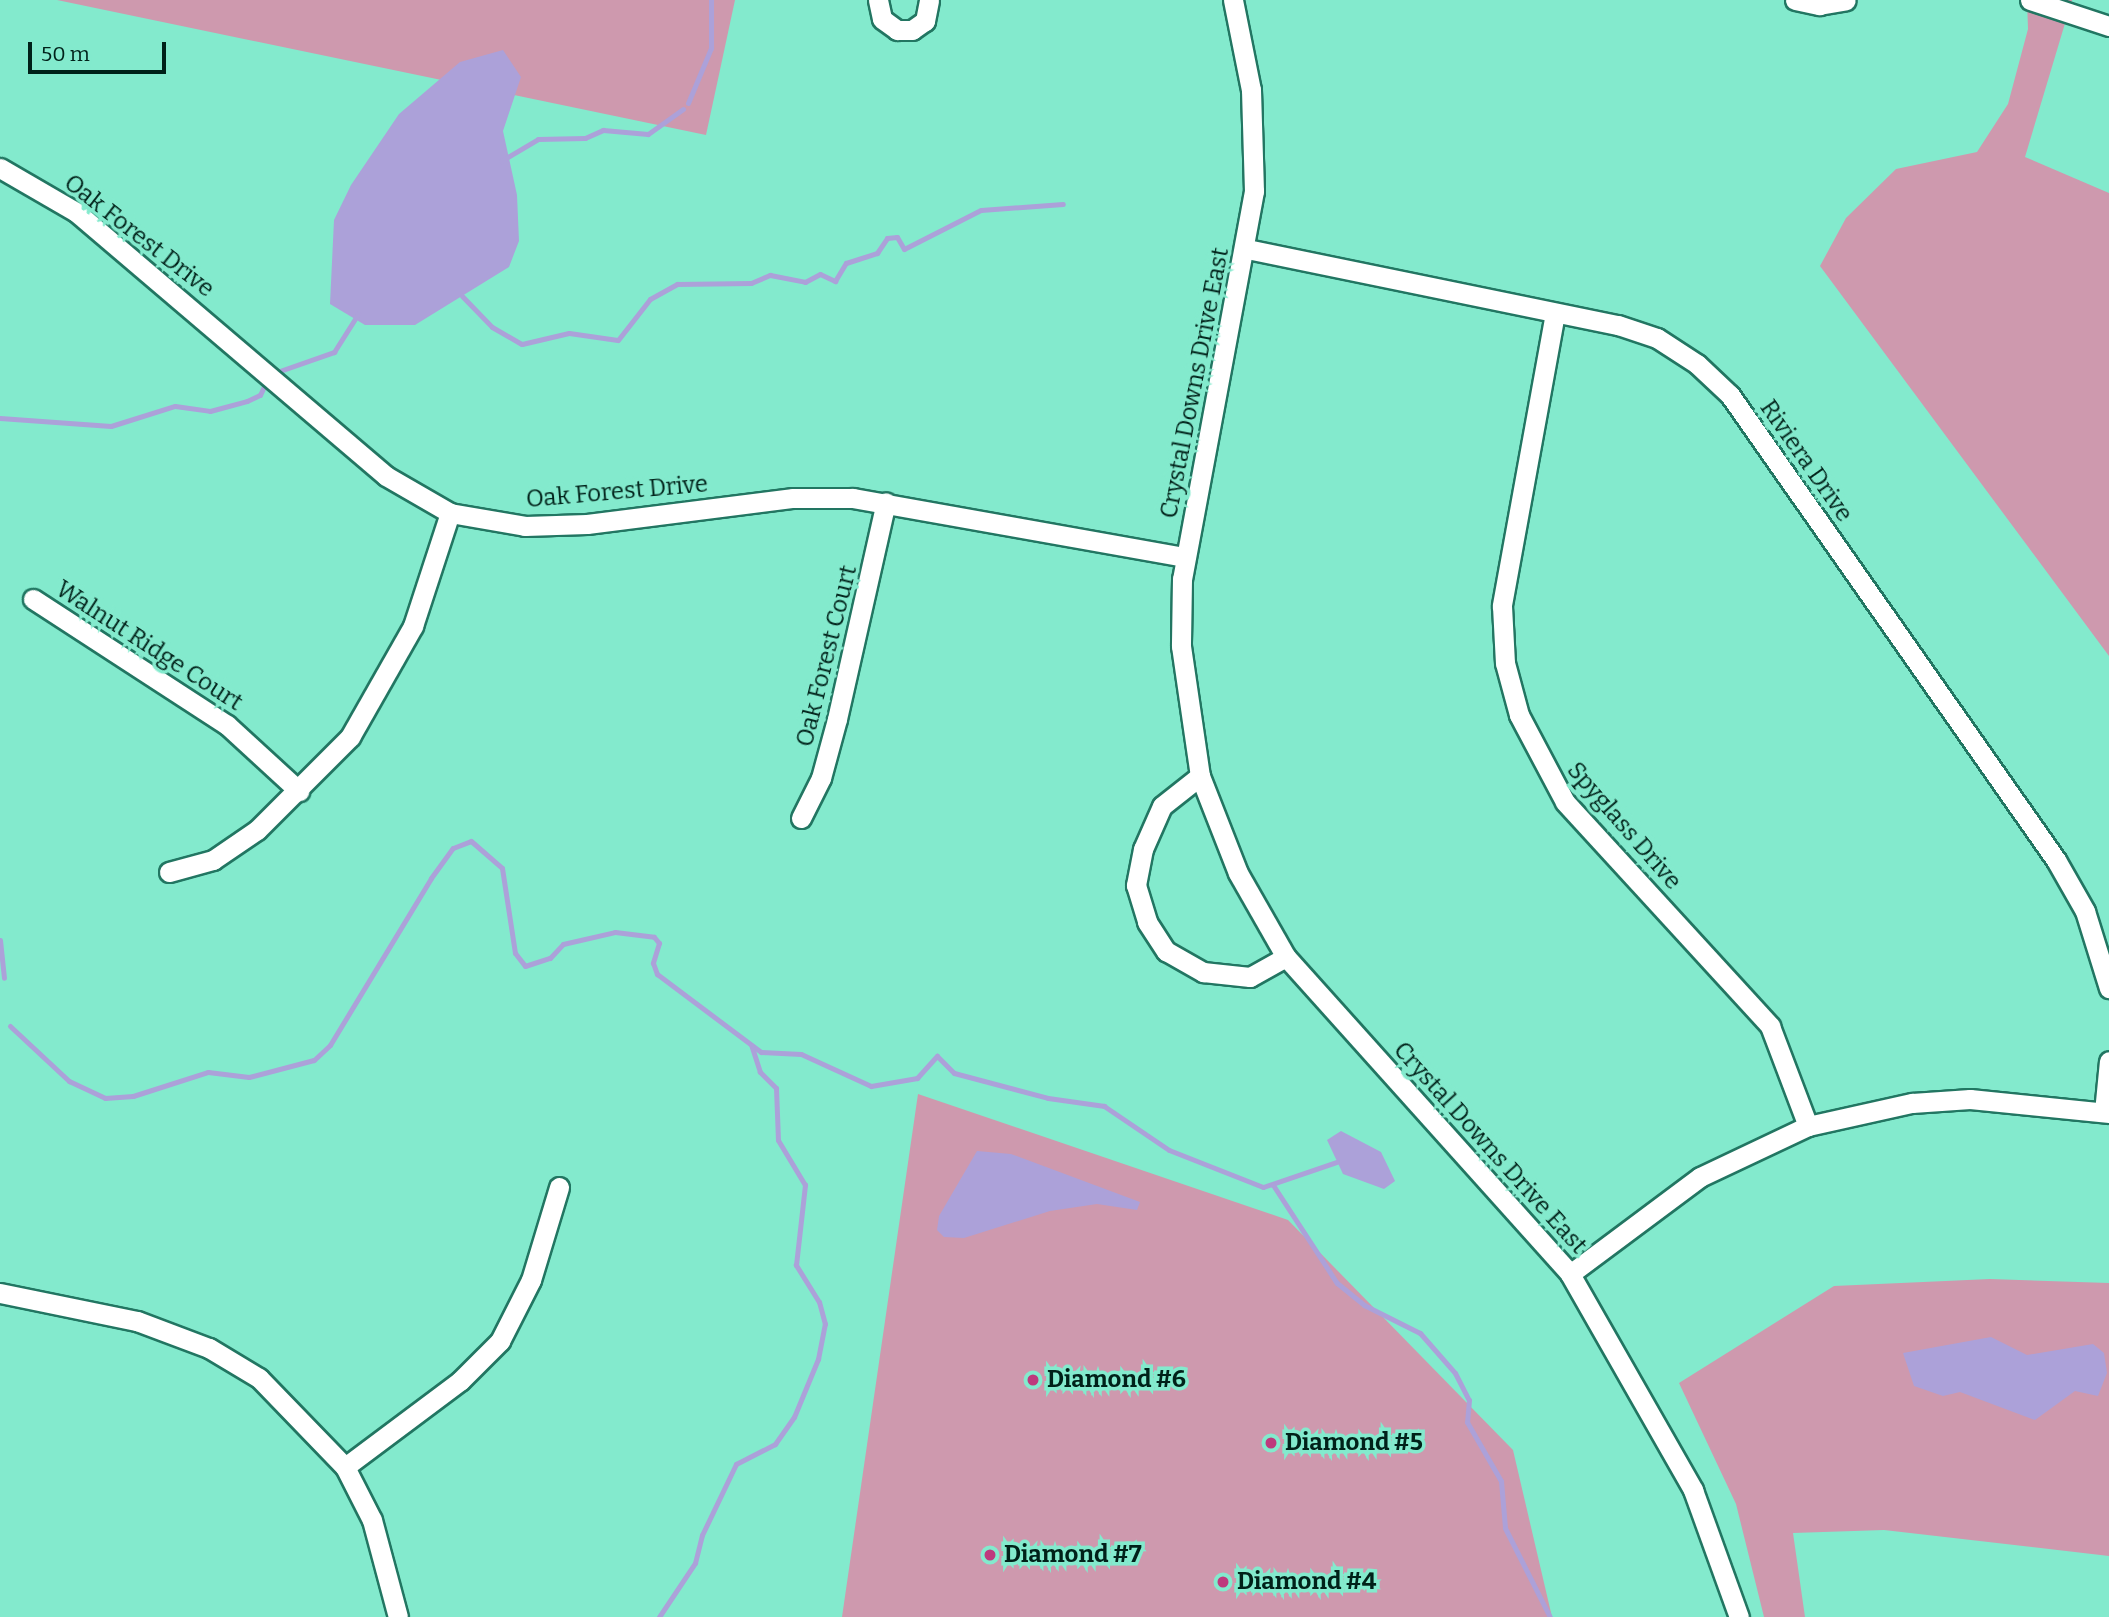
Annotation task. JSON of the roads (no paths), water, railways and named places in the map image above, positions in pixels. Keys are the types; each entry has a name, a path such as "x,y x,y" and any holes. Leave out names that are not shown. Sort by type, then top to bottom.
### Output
{"street":[{"path":"878,0 882,19 897,30 925,21 929,0"},
{"name":"Crystal Downs Drive East","path":"1233,0 1255,137 1247,250 1185,557 1181,646 1200,776 1238,873 1286,957 1570,1274 1693,1490 1739,1617"},
{"path":"1794,0 1819,5 1846,0"},
{"path":"2030,0 2109,26"},
{"name":"Oak Forest Drive","path":"0,168 76,212 386,476 450,513 550,526 793,498 886,502 1185,557"},
{"name":"Riviera Drive","path":"1247,250 1555,313 1657,338 1730,395 2056,860 2085,912 2109,988"},
{"name":"Spyglass Drive","path":"1555,313 1502,606 1505,663 1519,715 1565,802 1770,1026 1808,1126"},
{"name":"Oak Forest Court","path":"801,818 834,731 886,502"},
{"path":"169,872 213,860 299,791 350,737 387,682 432,580 450,513"},
{"name":"Walnut Ridge Court","path":"33,599 208,712 299,791"},
{"path":"1200,776 1162,806 1143,849 1136,885 1147,922 1166,951 1203,972 1250,976 1286,957"},
{"path":"1570,1274 1700,1177 1808,1126 1912,1103 1970,1099 2106,1113 2109,1061"},
{"path":"345,1468 460,1381 499,1341 531,1280 559,1187"},
{"path":"0,1293 137,1321 209,1348 259,1378 345,1468 372,1520 398,1617"}],"waterway":[{"path":"688,103 711,48 711,0"},
{"path":"501,161 538,139 585,138 603,130 648,134 683,109"},
{"path":"462,296 492,327 522,344 569,333 618,340 650,299 677,284 751,283 770,275 805,282 820,274 835,281 846,263 877,253 887,238 897,237 904,249 981,210 1063,204"},
{"path":"274,373 334,352 358,314"},
{"path":"0,418 111,426 175,406 210,411 247,401 260,395 267,380"},
{"path":"10,1026 69,1081 105,1098 133,1096 208,1072 249,1077 314,1060 330,1045 431,878 453,848 471,841 502,868 515,953 525,966 550,958 563,944 615,932 654,937 659,943 653,963 657,974 761,1052 801,1054 871,1086 917,1078 937,1056 954,1073 1048,1098 1104,1106 1169,1150 1263,1187 1337,1162"},
{"path":"0,940 4,978"},
{"path":"659,1617 695,1563 702,1535 736,1464 775,1444 794,1417 818,1359 825,1324 819,1302 796,1265 805,1185 778,1140 776,1088 760,1072 751,1045"},
{"path":"1273,1185 1337,1283 1364,1305 1420,1333 1455,1373 1469,1400 1467,1422 1501,1481 1505,1528 1550,1617"}],"place":[{"name":"Diamond #6","path":"1033,1380"},
{"name":"Diamond #5","path":"1271,1443"},
{"name":"Diamond #7","path":"990,1555"},
{"name":"Diamond #4","path":"1223,1582"}]}
